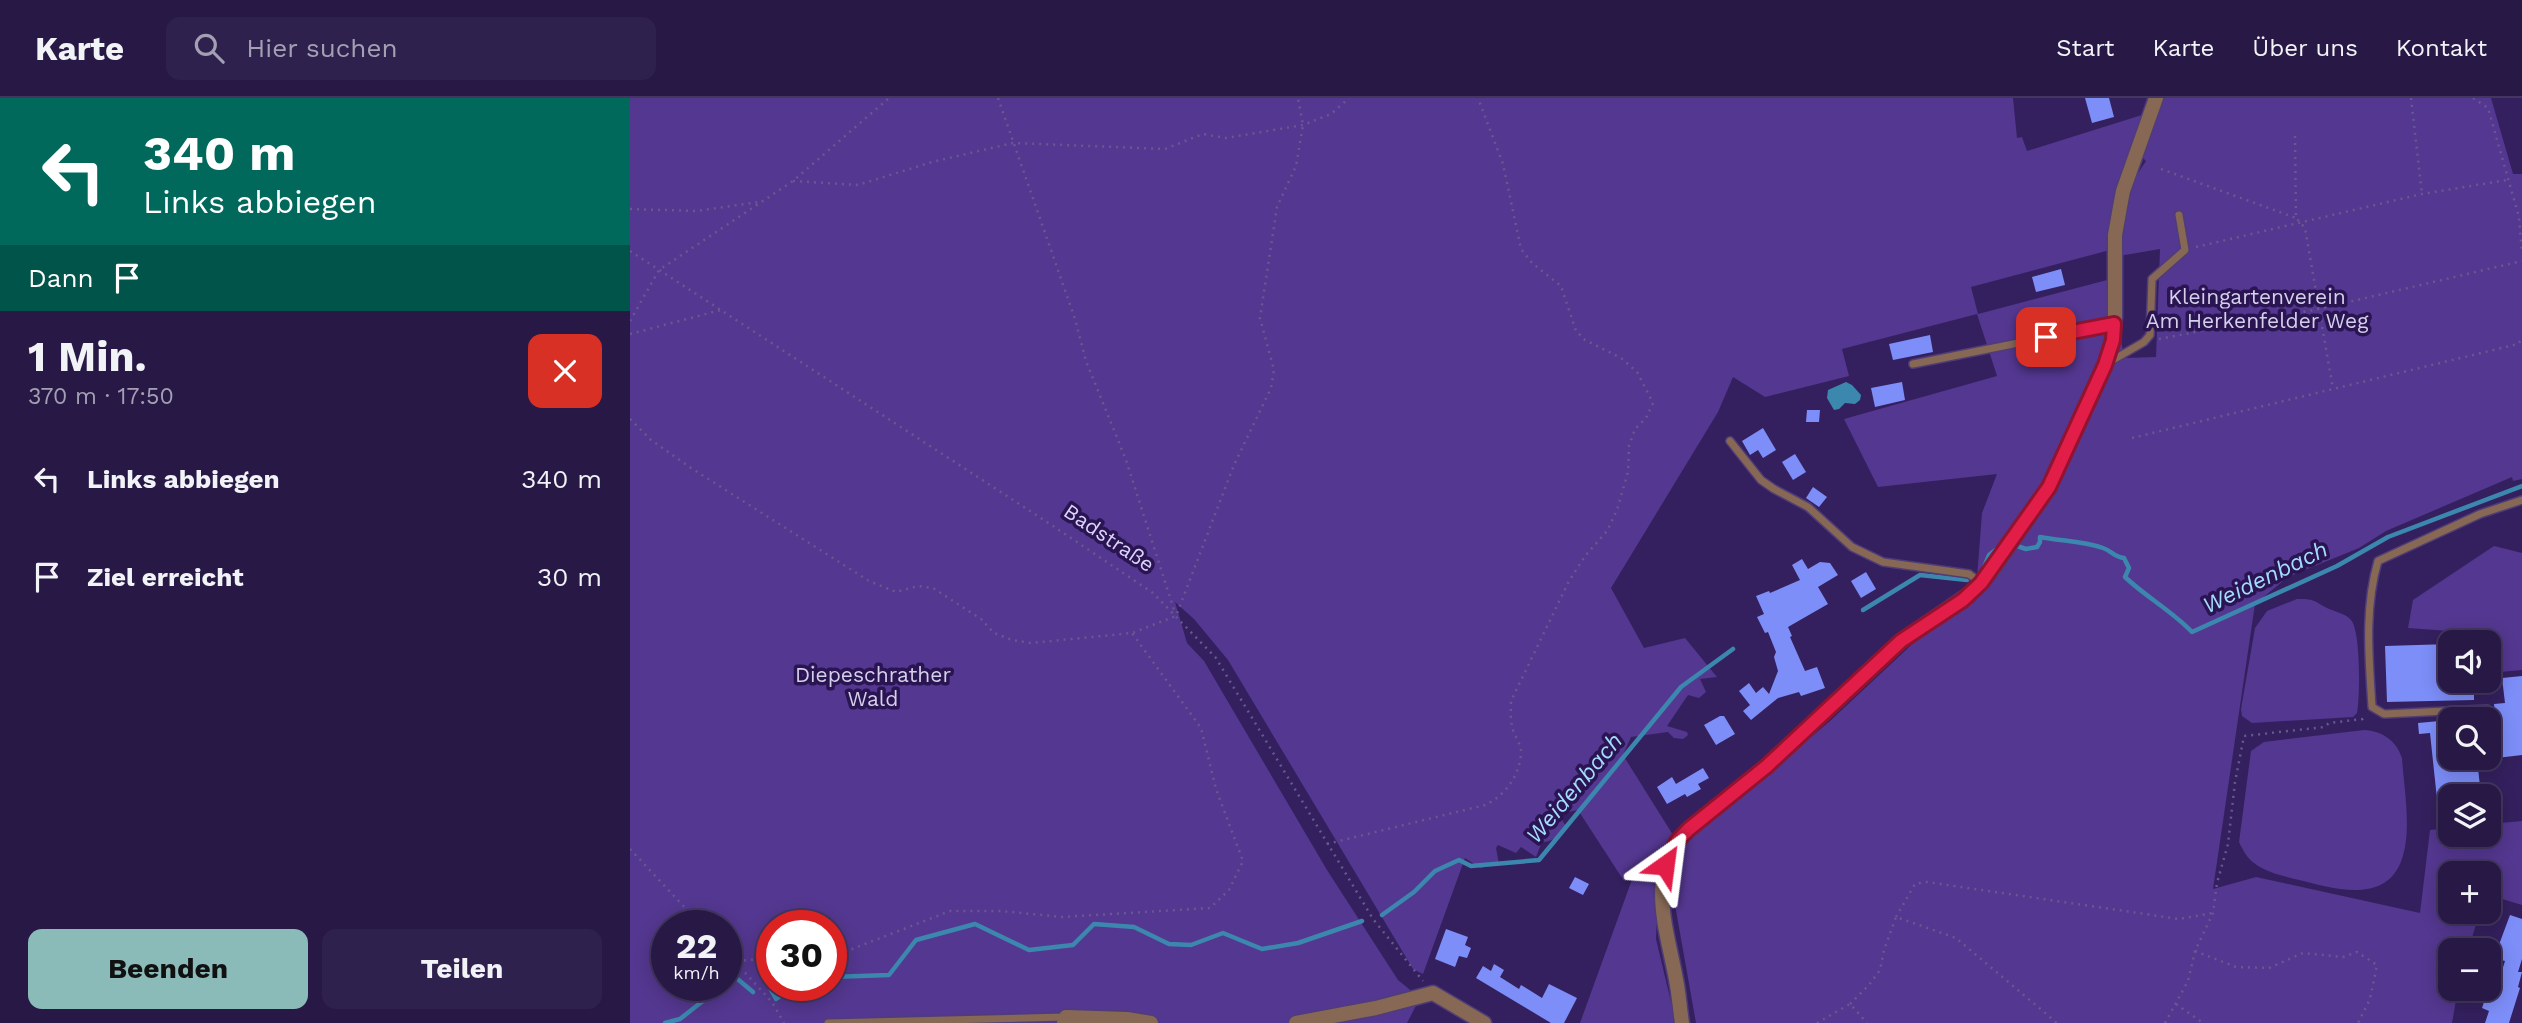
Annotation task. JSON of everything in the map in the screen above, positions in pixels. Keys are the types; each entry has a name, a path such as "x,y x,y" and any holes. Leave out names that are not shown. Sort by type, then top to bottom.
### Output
{"street":[{"path":"1682,1023 1661,906 1665,865 1678,840 1767,766 1901,641 1963,600 1981,583 2049,487 2105,365 2113,340 2115,235 2123,191 2156,98"},
{"path":"1296,1023 1376,1008 1433,993 1484,1023"},
{"path":"1065,1020 1127,1019 1151,1023"}],"lane":[{"path":"2105,365 2144,342 2150,335 2152,279 2185,250 2179,215"},
{"path":"1913,364 2114,324"},
{"path":"1730,441 1761,480 1808,507 1852,547 1883,562 1969,574 1981,583"},
{"path":"2438,711 2384,714 2371,707 2367,622 2372,581 2378,561 2480,514 2522,500"},
{"path":"828,1023 1065,1020"}],"path":[{"path":"630,321 659,270 793,181 889,98"},
{"path":"998,98 1075,318 1086,361 1126,460 1176,616"},
{"path":"630,419 651,440 691,468 838,563 895,592 918,586 933,588 981,619 994,633 1012,640 1052,642 1132,633 1176,616 1234,465 1271,388 1273,370 1260,318 1277,207 1296,166 1303,125 1298,98"},
{"path":"793,181 858,185 932,162 1013,143 1165,149 1203,134 1227,138 1303,125 1331,114 1349,98"},
{"path":"1326,844 1485,805 1497,800 1507,789 1519,763 1521,748 1510,719 1511,701 1569,581 1585,556 1607,531 1617,510 1628,472 1629,446 1635,429 1646,418 1653,403 1637,372 1621,358 1585,340 1576,331 1561,286 1532,263 1521,249 1503,164 1478,98"},
{"path":"2411,98 2423,194"},
{"path":"2473,98 2488,108 2519,217 2522,253"},
{"path":"2295,136 2296,218"},
{"path":"2161,169 2296,218 2305,228 2333,389"},
{"path":"2185,250 2312,218 2423,194 2507,180"},
{"path":"630,209 696,211 762,201"},
{"name":"Badstraße","path":"630,251 1153,593 1216,658 1373,919 1433,993"},
{"path":"2144,342 2319,309 2522,261"},
{"path":"630,334 721,310"},
{"path":"2132,438 2518,344 2522,339"},
{"path":"847,951 950,911 1001,911 1062,917 1181,912 1210,908 1230,890 1243,861 1216,789 1201,728 1132,633"},
{"path":"2165,1023 2188,981 2195,951 2213,913 2217,883 2228,844 2235,782 2244,736 2324,727 2329,723 2363,719 2371,707"},
{"path":"630,849 687,910"},
{"path":"1818,1023 1850,1004 1880,970 1896,917 1915,884 1927,882 2179,919 2213,913"},
{"path":"1896,917 1956,938 2057,1023"},
{"path":"2195,951 2236,967 2269,968 2303,953 2343,957 2357,952 2376,965 2370,999 2358,1023"},
{"path":"742,969 772,1002 784,1023"},
{"path":"1850,1004 1867,1023"},
{"path":"2176,1004 2203,1023"}],"green space":[{"name":"Diepeschrather Wald","path":"630,98 2013,98 2017,138 2022,137 2027,151 2145,114 2110,250 1971,287 1978,314 2111,279 2105,351 2047,482 2016,525 2012,524 1992,564 1977,578 1982,513 1997,474 1878,487 1844,419 1997,376 1977,314 1842,349 1849,376 1765,397 1733,377 1718,412 1611,588 1644,648 1685,638 1717,677 1700,679 1706,692 1699,698 1688,695 1667,726 1687,732 1688,735 1683,739 1674,738 1668,732 1631,737 1623,755 1673,835 1659,852 1656,939 1676,1023 1580,1023 1634,874 1624,881 1578,810 1559,814 1565,825 1556,837 1542,842 1536,857 1521,847 1516,853 1498,845 1496,848 1499,864 1480,868 1465,858 1423,974 1413,969 1228,660 1194,619 1175,602 1187,643 1204,661 1327,870 1398,980 1420,998 1407,1023 630,1023"},
{"name":"Kleingartenverein Am Herkenfelder Weg","path":"2161,98 2491,98 2513,174 2522,174 2522,479 2513,481 2512,477 2386,531 2359,548 2288,577 2255,604 2213,889 2256,877 2420,913 2430,830 2438,829 2438,847 2501,847 2501,823 2522,821 2522,905 2501,899 2501,861 2438,861 2438,924 2476,924 2472,938 2438,938 2438,1001 2456,1001 2452,1023 1696,1023 1669,871 1678,849 1830,721 1922,635 1974,602 1998,575 2024,531 2119,327 2124,358 2156,357 2160,249 2119,256 2119,236 2131,177 2138,173 2146,161 2141,156"},
{"path":"2494,546 2522,553 2522,670 2501,672 2501,630 2408,628 2413,600"},
{"path":"2297,599 2313,600 2351,620 2358,650 2357,713 2353,717 2252,723 2242,716 2241,709 2255,628 2267,611"},
{"path":"2364,730 2377,732 2388,738 2402,758 2407,812 2406,840 2400,864 2392,876 2369,889 2341,889 2276,874 2251,861 2239,842 2251,751 2264,742"}],"water":[{"path":"1846,382 1861,395 1860,400 1855,404 1845,403 1834,410 1827,398 1828,390"}],"building":[{"path":"2085,98 2109,98 2114,117 2092,123"},
{"path":"2061,269 2065,285 2036,292 2032,277"},
{"path":"1930,335 1933,352 1893,360 1889,344"},
{"path":"1902,382 1905,400 1875,407 1871,388"},
{"path":"1807,410 1820,410 1819,422 1806,422"},
{"path":"1763,428 1776,450 1763,458 1758,450 1750,455 1742,441"},
{"path":"1795,454 1806,472 1793,480 1782,462"},
{"path":"1813,487 1827,497 1819,507 1806,498"},
{"path":"1802,559 1808,569 1820,562 1830,563 1838,575 1818,587 1828,604 1788,627 1805,671 1817,667 1825,688 1801,696 1799,692 1778,698 1751,720 1743,711 1750,705 1739,691 1749,683 1756,693 1763,687 1769,694 1778,671 1774,657 1776,652 1768,632 1765,633 1757,617 1764,614 1756,596 1800,580 1792,565"},
{"path":"1866,572 1876,589 1861,598 1851,581"},
{"path":"2438,644 2438,693 2474,693 2474,700 2387,702 2385,646"},
{"path":"2522,676 2522,755 2501,757 2501,707 2494,707 2494,704 2505,703 2502,678"},
{"path":"1724,716 1735,734 1716,745 1704,725"},
{"path":"2438,721 2438,770 2478,770 2480,784 2438,784 2438,808 2430,733 2419,734 2418,723"},
{"path":"1703,768 1709,778 1698,784 1701,789 1667,804 1657,787 1672,777 1676,784"},
{"path":"1575,877 1589,884 1583,895 1569,888"},
{"path":"2510,915 2522,919 2522,959 2518,972 2522,972 2518,987 2520,988 2509,1023 2485,1023 2489,1011 2482,1008 2484,1001 2501,1001 2501,974 2505,961 2501,960 2501,939"},
{"path":"1446,929 1468,937 1465,945 1471,948 1467,958 1459,956 1455,967 1435,959"},
{"path":"1494,964 1504,970 1500,977 1519,989 1521,985 1542,998 1549,984 1577,998 1564,1023 1551,1023 1476,978 1483,966 1491,971"}],"waterway":[{"name":"Weidenbach","path":"2017,546 2026,549 2037,547 2040,537 2080,542 2106,549 2124,558 2129,568 2125,577 2192,632 2337,566 2388,537 2522,486"},
{"name":"Weidenbach","path":"1984,567 1989,555 1998,548"},
{"name":"Weidenbach","path":"1863,610 1920,575 1967,580"},
{"name":"Weidenbach","path":"1382,915 1414,892 1435,871 1459,860 1471,866 1539,860 1681,687 1733,649"},
{"name":"Weidenbach","path":"847,976 889,975 916,940 975,924 1029,950 1073,945 1094,924 1134,927 1169,944 1191,945 1223,933 1262,949 1298,943 1362,921"},
{"name":"Weidenbach","path":"742,983 753,992"},
{"name":"Weidenbach","path":"665,1023 680,1019 703,1001"}],"route":[{"path":"1665,865 1670,852 1689,829 1767,766 1901,641 1972,593 1993,569 2049,487 2105,365 2113,340 2114,324 2046,337"}]}
